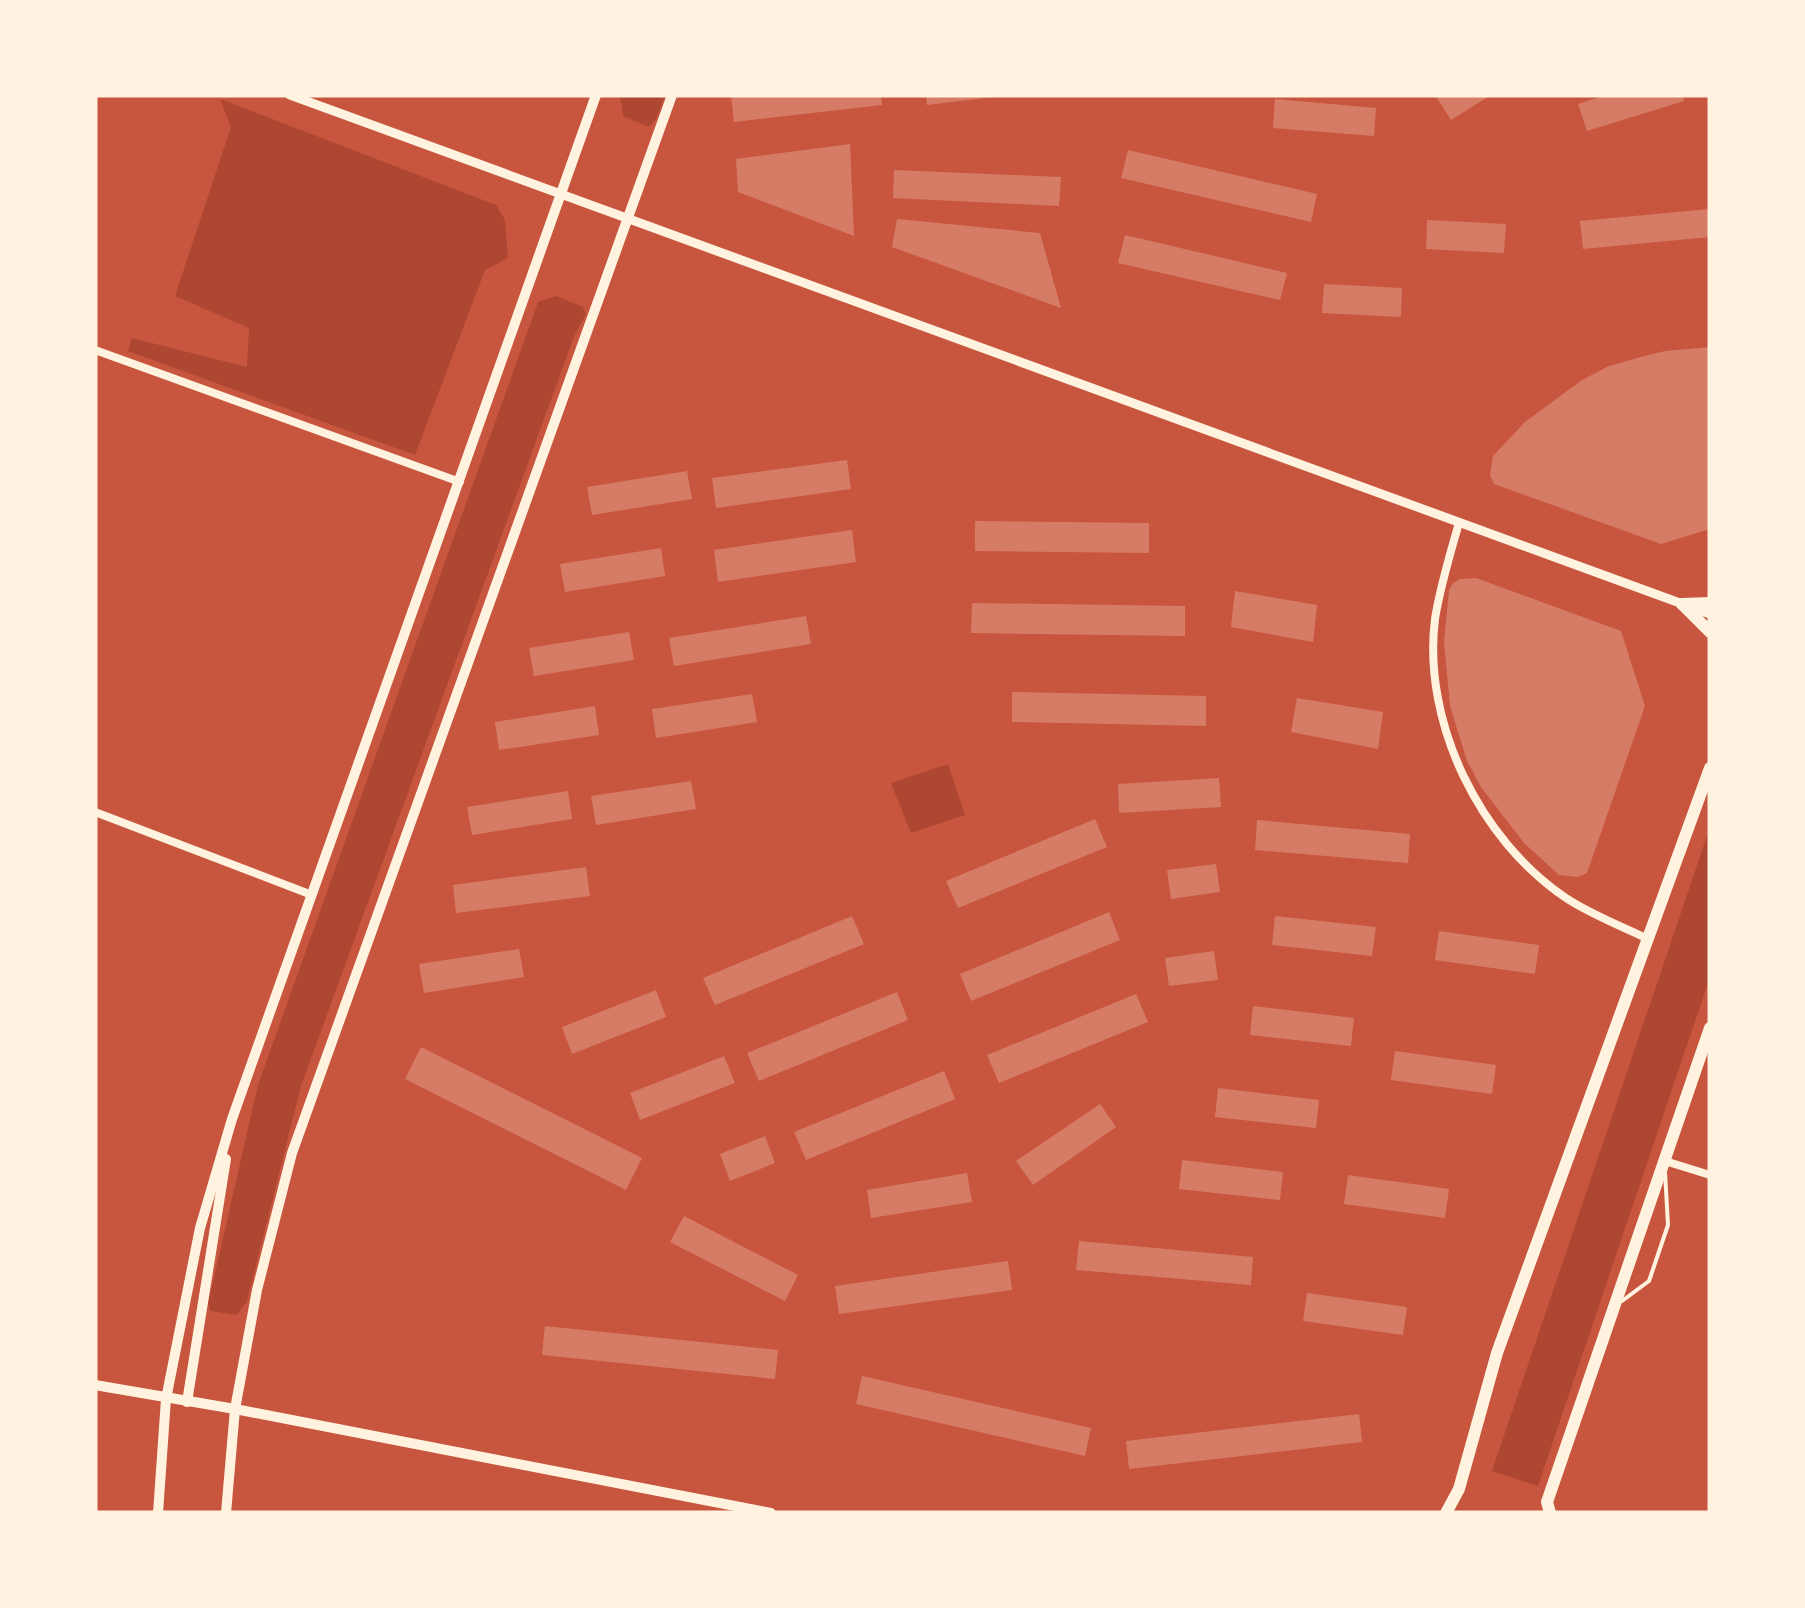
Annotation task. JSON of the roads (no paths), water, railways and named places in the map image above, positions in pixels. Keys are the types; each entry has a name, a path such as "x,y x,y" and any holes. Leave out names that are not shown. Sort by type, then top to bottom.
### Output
{"highway":[{"path":"1682,604 1710,603"},
{"path":"1682,604 1710,632"},
{"path":"1446,1513 1458,1490 1497,1353 1710,768"},
{"path":"1550,1513 1548,1502 1664,1161 1707,1054 1710,1028"}],"main road":[{"path":"158,1513 166,1398 200,1228 232,1119 596,95"},
{"path":"226,1513 235,1410 257,1290 292,1152 672,95"},
{"path":"187,1402 232,1119"},
{"path":"95,1385 771,1513"}],"street":[{"path":"290,95 1710,614"},
{"path":"95,350 460,482"},
{"path":"1459,523 1436,619 1434,657 1437,697 1471,793 1496,832 1530,869 1567,898 1648,939"},
{"path":"95,812 312,895"},
{"path":"1664,1161 1710,1175"}],"lane":[{"path":"1614,1307 1649,1281 1668,1225 1664,1161"}]}
